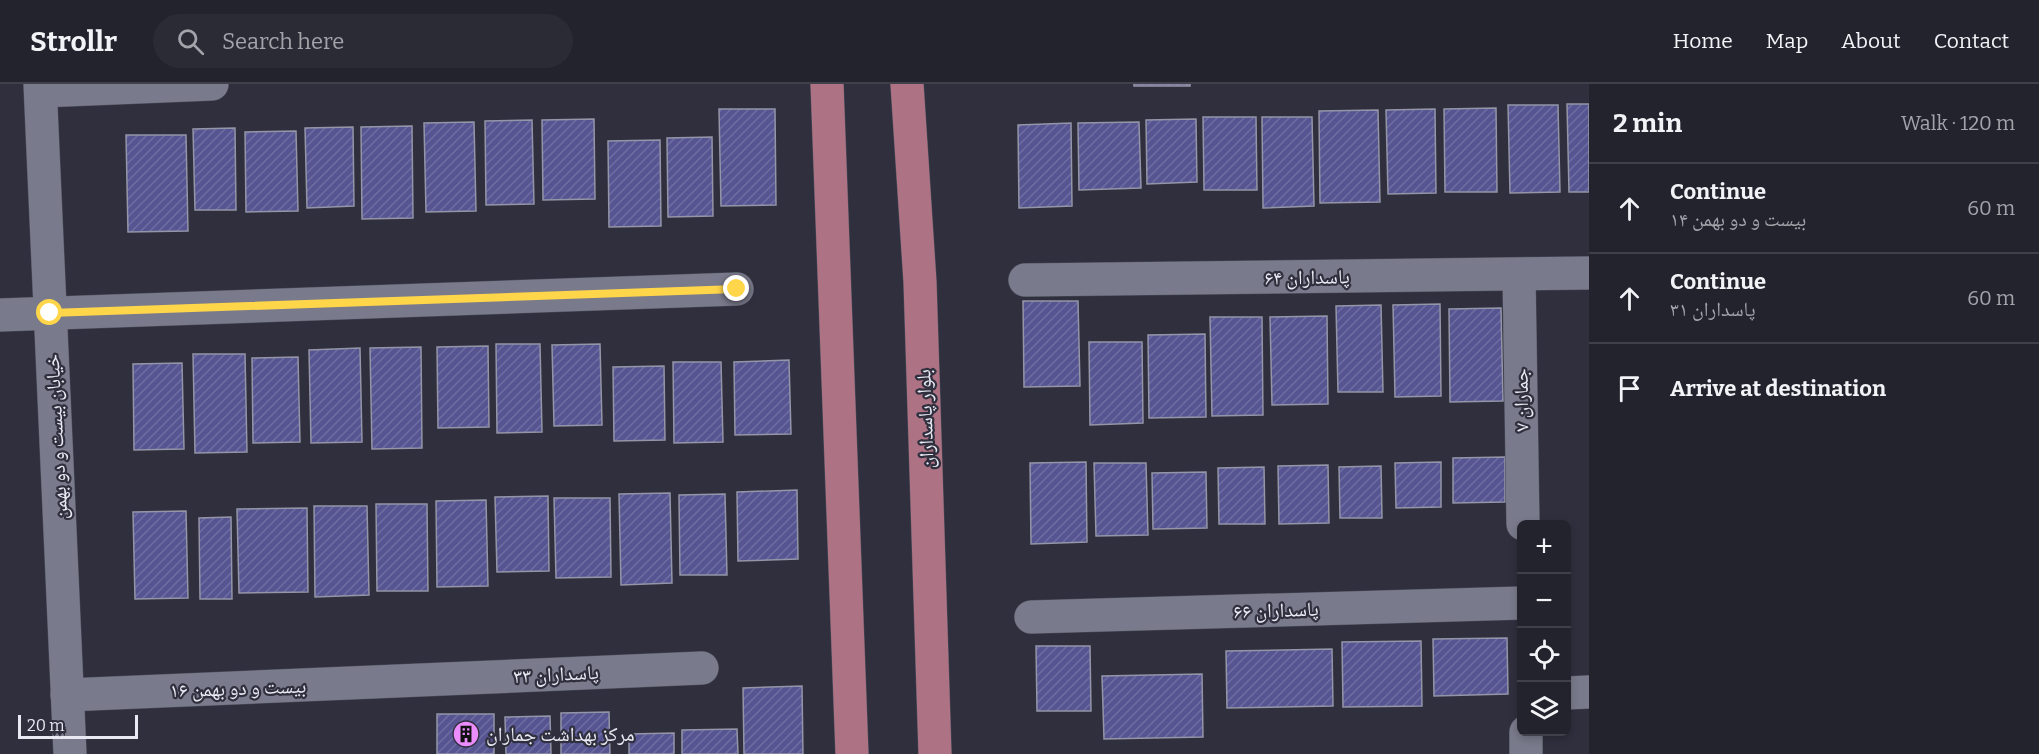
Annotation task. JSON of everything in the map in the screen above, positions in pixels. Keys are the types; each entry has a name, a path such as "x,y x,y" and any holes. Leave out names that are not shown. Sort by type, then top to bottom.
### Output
{"main road":[{"path":"827,84 852,754"},
{"name":"بلوار پاسداران","path":"907,84 920,282 936,754"}],"street":[{"path":"40,87 212,84"},
{"name":"خیابان بیست و دو بهمن","path":"40,87 70,754"},
{"name":"پاسداران ۶۴","path":"1024,280 1589,273"},
{"name":"جماران ۷","path":"1519,275 1523,520"},
{"path":"0,315 737,289"},
{"name":"پاسداران ۶۶","path":"1031,617 1517,603"},
{"name":"پاسداران ۳۳","path":"410,681 702,668"},
{"name":"بیست و دو بهمن ۱۶","path":"67,695 410,681"},
{"path":"1571,693 1589,692"},
{"path":"1526,736 1526,754"}],"building":[{"path":"1134,84 1190,84 1190,86 1134,86"},
{"path":"1567,104 1589,104 1589,192 1569,192"},
{"path":"1508,105 1558,105 1560,192 1510,193"},
{"path":"1496,108 1497,192 1445,192 1444,109"},
{"path":"719,109 775,109 776,205 721,206"},
{"path":"1435,109 1436,193 1388,194 1386,110"},
{"path":"1378,110 1380,202 1320,203 1319,111"},
{"path":"1203,117 1256,117 1257,190 1204,190"},
{"path":"1262,117 1312,117 1314,206 1263,208"},
{"path":"594,119 595,199 543,200 542,120"},
{"path":"1196,119 1197,182 1147,184 1146,120"},
{"path":"532,120 534,204 486,205 485,121"},
{"path":"474,122 476,211 426,212 424,123"},
{"path":"1139,122 1141,188 1079,190 1078,123"},
{"path":"1071,123 1072,206 1019,208 1018,125"},
{"path":"412,126 413,218 362,219 361,127"},
{"path":"353,127 354,206 307,208 305,128"},
{"path":"235,128 236,210 195,210 193,129"},
{"path":"296,131 298,211 246,212 245,132"},
{"path":"126,135 186,135 188,231 128,232"},
{"path":"712,137 713,216 668,217 667,138"},
{"path":"660,140 661,226 609,227 608,141"},
{"path":"1023,301 1078,301 1080,386 1024,387"},
{"path":"1440,304 1441,396 1395,397 1393,305"},
{"path":"1381,305 1383,392 1338,392 1336,306"},
{"path":"1501,308 1503,401 1450,402 1449,309"},
{"path":"1327,316 1328,404 1272,405 1270,317"},
{"path":"1210,317 1262,317 1263,415 1212,416"},
{"path":"1205,334 1206,417 1149,418 1148,335"},
{"path":"1089,342 1142,342 1143,423 1090,425"},
{"path":"496,344 540,344 542,432 497,433"},
{"path":"600,344 602,425 554,426 552,345"},
{"path":"488,346 489,427 438,428 437,347"},
{"path":"421,347 422,448 372,449 370,348"},
{"path":"360,348 362,442 311,443 309,350"},
{"path":"193,354 245,354 247,452 195,453"},
{"path":"298,357 300,442 253,443 252,358"},
{"path":"789,360 791,434 735,435 734,362"},
{"path":"673,362 721,362 723,442 674,443"},
{"path":"182,363 184,449 134,450 133,364"},
{"path":"664,366 665,440 614,441 613,367"},
{"path":"1505,457 1505,502 1453,503 1453,458"},
{"path":"1086,462 1087,542 1031,544 1030,463"},
{"path":"1441,462 1441,507 1396,508 1395,463"},
{"path":"1094,463 1146,463 1148,535 1096,536"},
{"path":"1328,465 1329,523 1279,524 1278,466"},
{"path":"1381,466 1382,518 1340,518 1339,467"},
{"path":"1264,467 1265,524 1219,524 1218,468"},
{"path":"1206,472 1207,528 1153,529 1152,473"},
{"path":"797,490 798,559 738,561 737,492"},
{"path":"670,493 672,583 621,585 619,494"},
{"path":"725,494 727,575 680,575 679,495"},
{"path":"548,496 549,571 497,572 495,497"},
{"path":"554,498 610,498 611,577 556,578"},
{"path":"486,500 488,586 437,587 436,501"},
{"path":"376,504 427,504 428,591 377,591"},
{"path":"314,506 367,506 369,595 315,597"},
{"path":"307,508 308,592 239,593 237,509"},
{"path":"186,511 188,598 135,599 133,512"},
{"path":"231,517 232,599 200,599 199,518"},
{"path":"1507,638 1508,694 1434,696 1433,639"},
{"path":"1421,641 1422,706 1343,707 1342,642"},
{"path":"1036,646 1090,646 1091,711 1037,711"},
{"path":"1332,649 1333,706 1227,708 1226,651"},
{"path":"1202,674 1203,737 1104,739 1102,676"},
{"path":"802,686 803,754 744,754 743,688"},
{"path":"609,712 610,754 561,754 561,713"},
{"name":"مرکز بهداشت جماران","path":"437,714 494,714 494,754 437,754"},
{"path":"550,716 551,754 506,754 505,717"},
{"path":"737,729 738,754 682,754 682,730"},
{"path":"674,733 674,754 629,754 629,734"}],"place":[{"name":"مرکز بهداشت جماران","path":"466,734"}],"route":[{"path":"50,313 737,289"}]}
